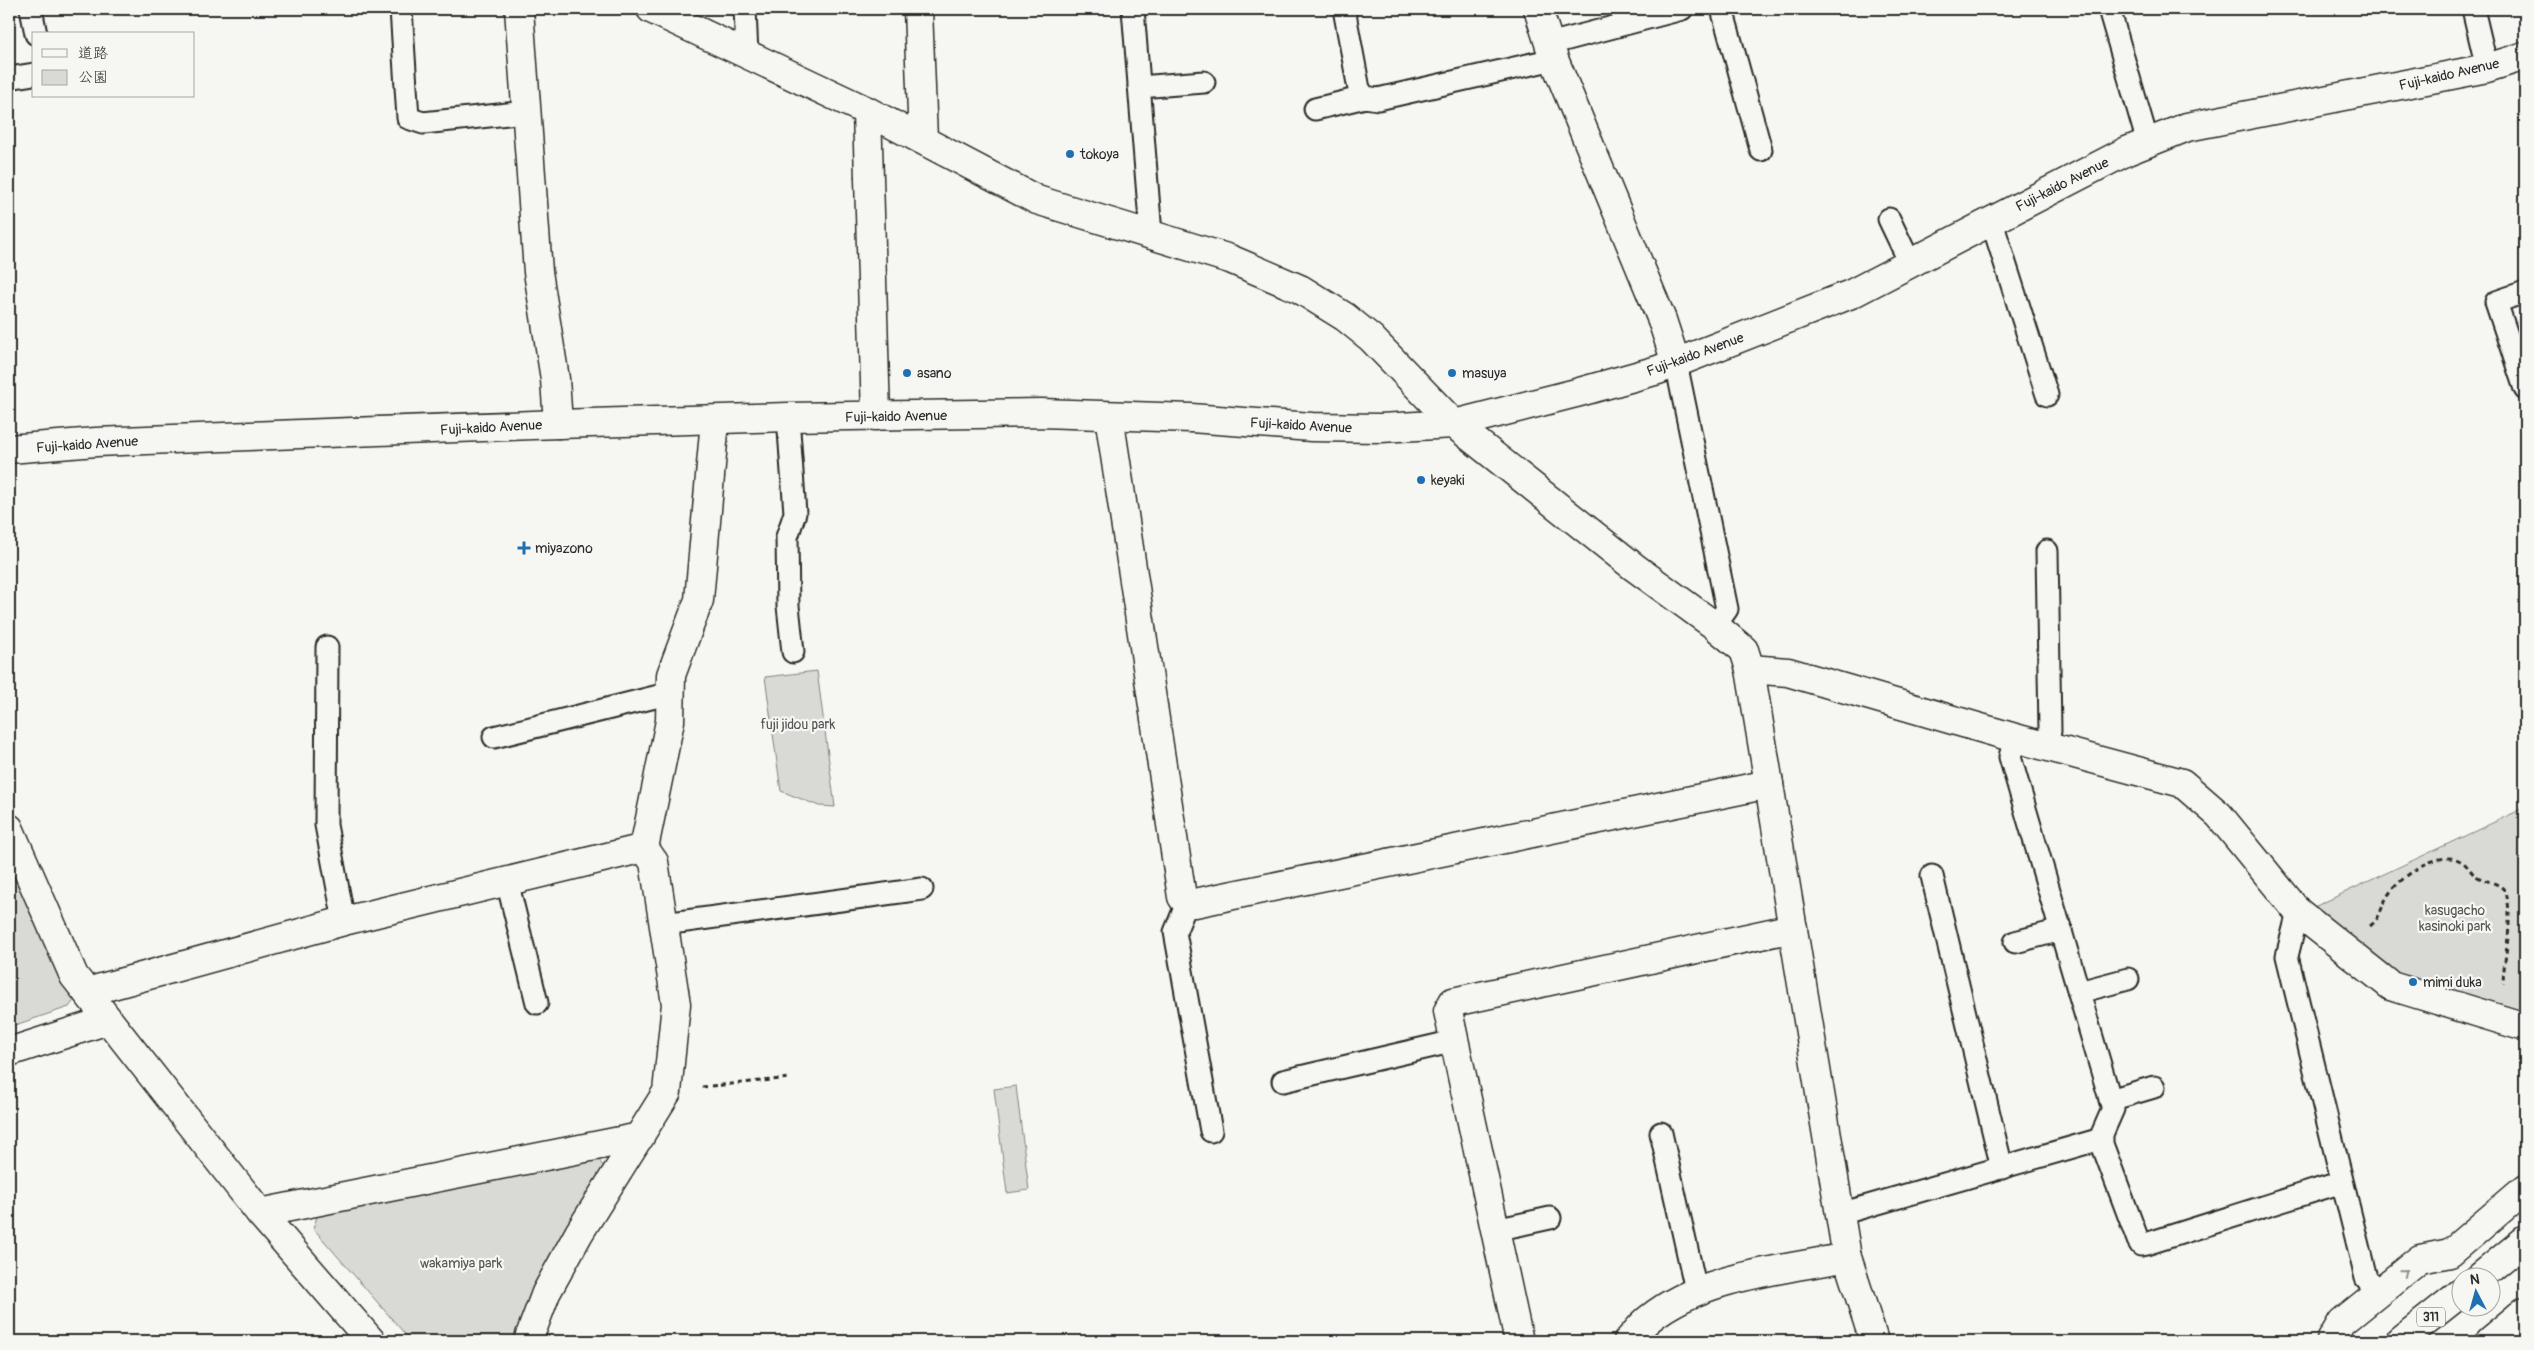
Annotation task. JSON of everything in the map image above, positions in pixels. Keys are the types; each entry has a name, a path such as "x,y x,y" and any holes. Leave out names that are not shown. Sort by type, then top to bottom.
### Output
{"street":[{"path":"519,9 538,272 555,379 558,424"},
{"path":"650,9 867,111 1037,200 1230,259 1300,289 1345,317 1385,351 1454,424 1634,567 1715,626 1744,650 1750,669 1847,1257 1874,1341"},
{"path":"918,9 923,140"},
{"path":"1538,9 1552,52 1662,320 1676,363"},
{"name":"Fuji-kaido Avenue","path":"9,449 96,442 788,417 1041,413 1191,418 1312,427 1380,428 1454,424 1576,393 1676,363 1851,294 1991,219 2127,151 2187,127 2487,68 2525,56"},
{"path":"867,111 876,416"},
{"path":"1109,416 1182,897 1187,903 1195,903 1769,784"},
{"path":"528,1341 546,1293 579,1233 640,1137 667,1090 676,1004 654,862 644,848 670,721 671,675 699,600 715,420"},
{"path":"1750,669 1788,672 1870,687 2016,738 2182,783 2219,815 2298,912 2391,986 2513,1024"},
{"path":"9,828 74,976 260,1213 371,1341"},
{"path":"87,992 344,920 644,848"},
{"path":"1519,1341 1448,1011 1453,1002 1793,928"},
{"path":"9,1052 108,1020"},
{"path":"260,1213 640,1137"},
{"path":"2331,1341 2342,1322 2420,1259 2450,1253 2525,1189"},
{"path":"2491,1268 2525,1240"},
{"path":"1628,1341 1649,1319 1696,1290 1724,1282 1847,1257"},
{"name":"311","path":"2400,1341 2452,1300"},
{"path":"2489,1341 2522,1323"}],"lane":[{"path":"31,9 36,32"},
{"path":"401,9 408,118 423,123 526,112"},
{"path":"745,9 747,54"},
{"path":"1133,9 1151,234"},
{"path":"1344,9 1359,89 1365,97"},
{"path":"1315,109 1365,97 1378,99 1552,52 1682,9"},
{"path":"1722,9 1761,150"},
{"path":"2109,9 2148,142"},
{"path":"2473,9 2487,68"},
{"path":"9,78 32,74"},
{"path":"1139,87 1204,82"},
{"path":"1991,219 2047,395"},
{"path":"1889,220 1910,262"},
{"path":"2525,292 2496,302 2525,389"},
{"path":"1676,363 1727,609 1715,626"},
{"path":"788,417 795,513 787,537 788,606 793,652"},
{"path":"2046,551 2050,731 2047,746"},
{"path":"327,647 326,826 344,920"},
{"path":"494,737 671,694"},
{"path":"2016,738 2010,756 2110,1100 2112,1113 2102,1139 2135,1234 2141,1245 2342,1182"},
{"path":"1932,876 2002,1168"},
{"path":"507,881 537,1003"},
{"path":"664,924 922,889"},
{"path":"1187,903 1175,932 1211,1131"},
{"path":"2298,912 2287,956 2366,1278 2378,1293"},
{"path":"2015,942 2061,930"},
{"path":"2079,992 2128,979"},
{"path":"1283,1081 1455,1041"},
{"path":"2110,1100 2154,1087"},
{"path":"1661,1133 1696,1290"},
{"path":"1840,1214 2102,1139"},
{"path":"1495,1230 1550,1218"}],"path":[{"path":"2346,950 2380,918 2386,898 2400,880 2426,864 2440,859 2462,861 2476,876 2502,886 2506,892 2510,935 2504,962 2513,1024"},
{"path":"667,1090 791,1078"}],"green space":[{"name":"fuji jidou park","path":"817,671 835,807 819,806 781,791 765,677"},
{"name":"kasugacho kasinoki park","path":"2522,809 2525,850 2525,1013 2398,975 2314,907"},
{"path":"9,869 75,991 75,999 69,1007 9,1027"},
{"path":"1016,1086 1029,1190 1007,1193 994,1089"},
{"name":"wakamiya park","path":"596,1156 606,1170 516,1341 411,1341 313,1228 319,1211"}],"place":[{"name":"tokoya","path":"1070,154"},
{"name":"asano","path":"907,373"},
{"name":"masuya","path":"1452,373"},
{"name":"keyaki","path":"1421,480"},
{"name":"miyazono","path":"524,548"},
{"name":"mimi duka","path":"2413,982"}]}
